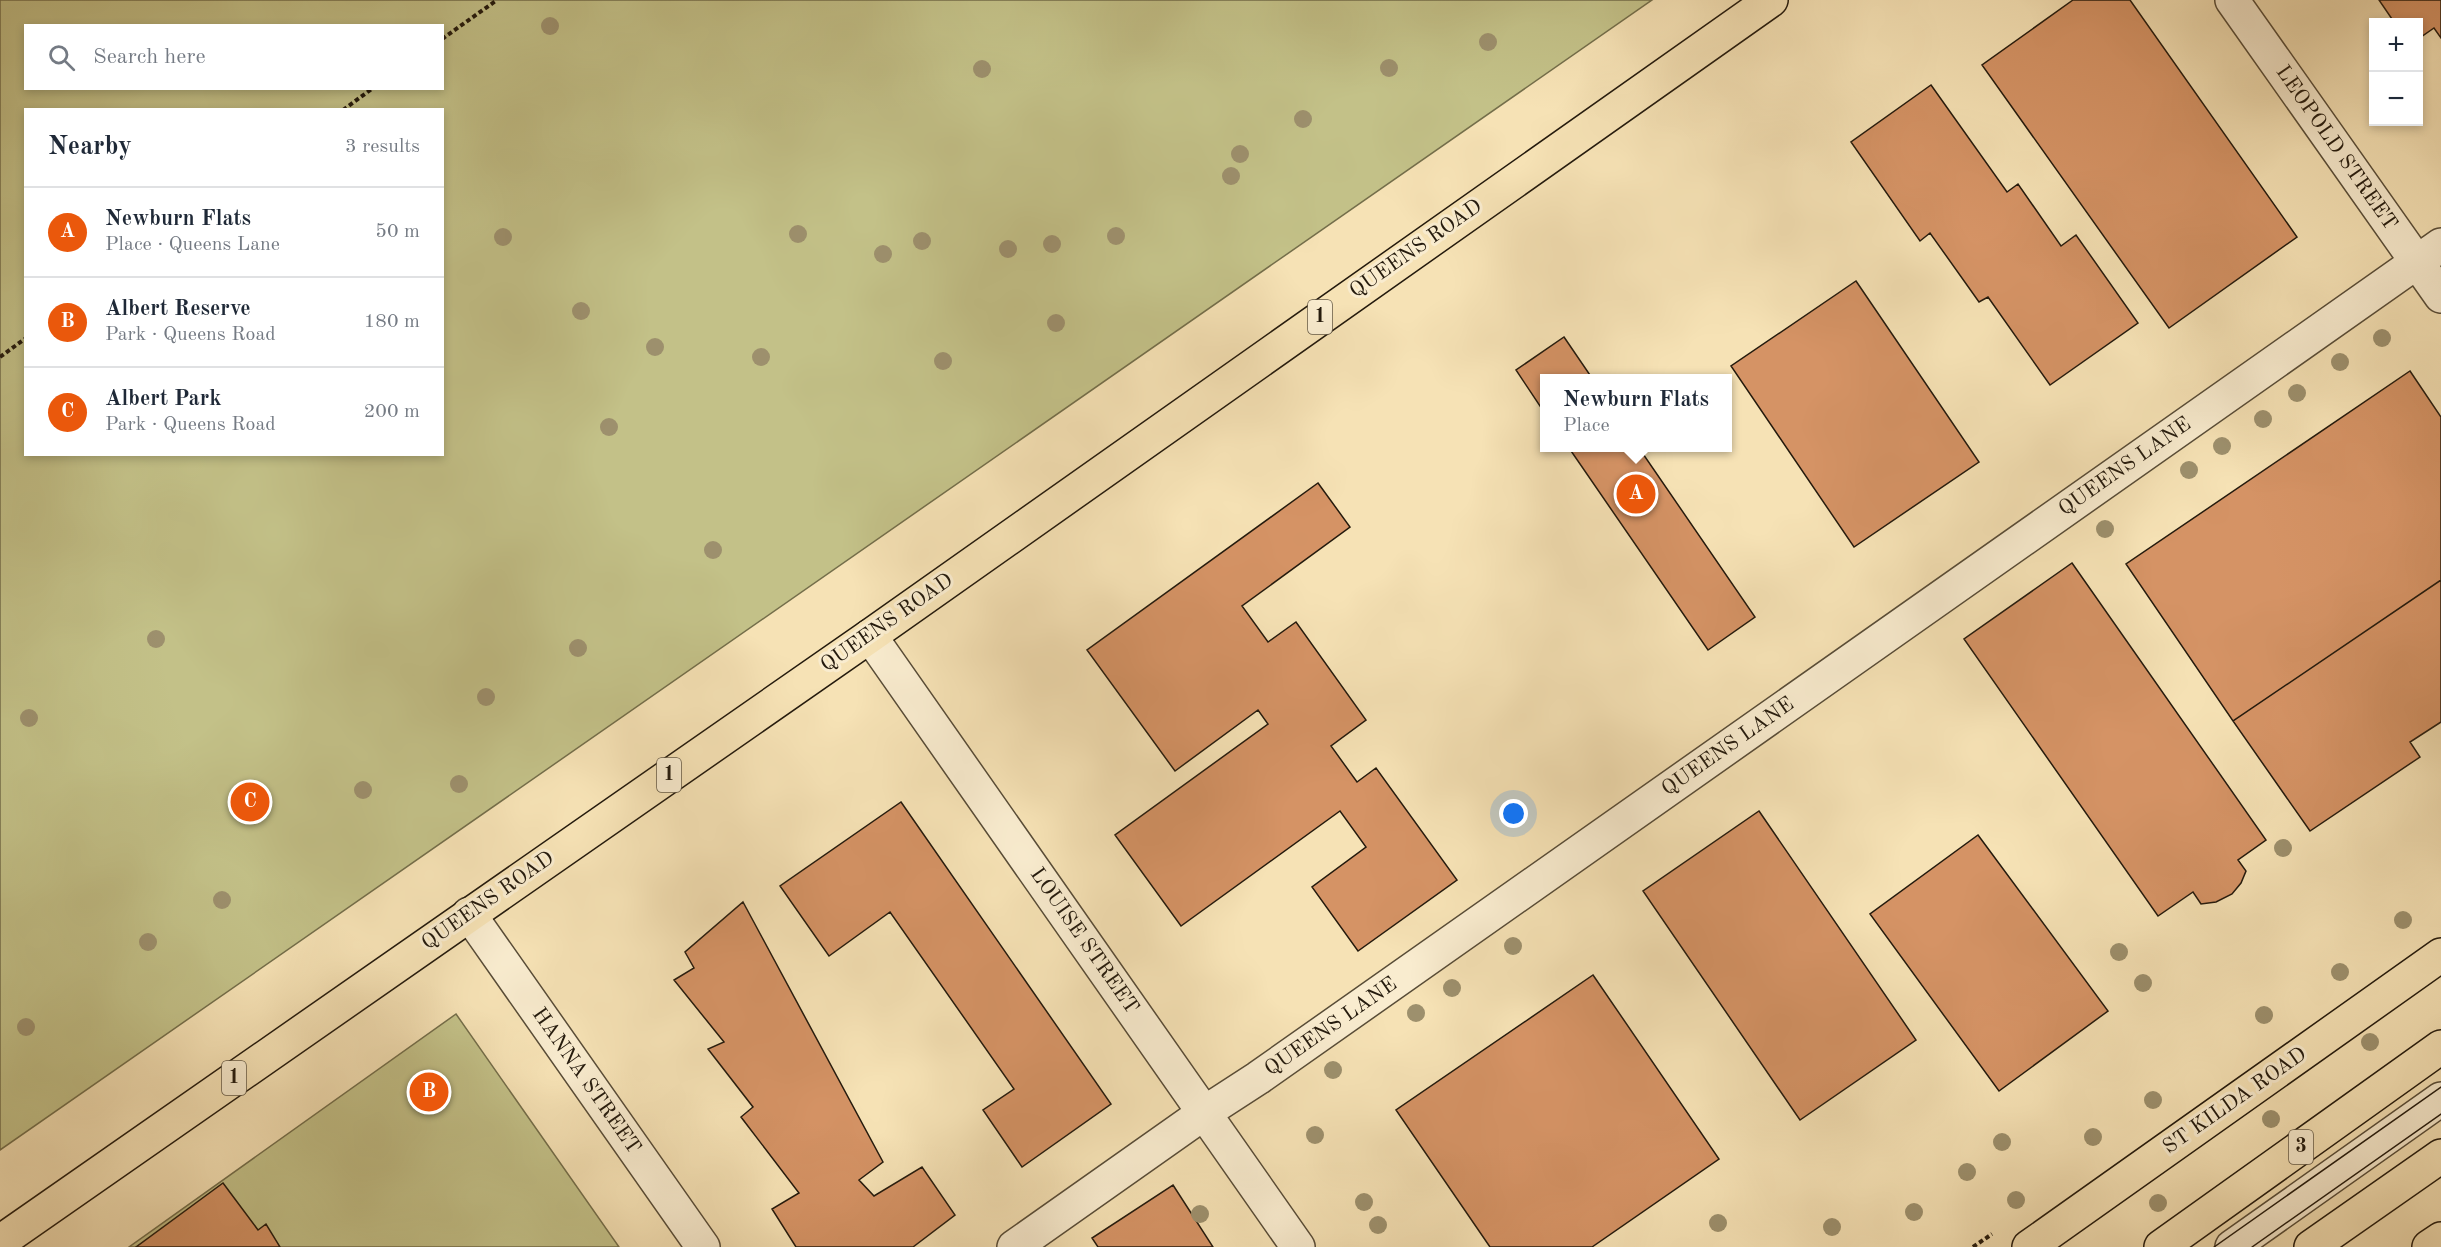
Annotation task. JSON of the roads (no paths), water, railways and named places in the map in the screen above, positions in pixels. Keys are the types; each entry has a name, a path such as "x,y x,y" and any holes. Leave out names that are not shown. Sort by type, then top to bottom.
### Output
{"main road":[{"name":"QUEENS ROAD","path":"0,1242 870,636 1771,0"},
{"name":"ST KILDA ROAD","path":"2029,1247 2441,955"},
{"name":"3","path":"2161,1247 2441,1047"},
{"path":"2311,1247 2441,1156"},
{"path":"2429,1247 2441,1239"}],"street":[{"name":"LEOPOLD STREET","path":"2232,0 2429,253 2441,296"},
{"name":"QUEENS LANE","path":"1014,1247 1204,1113 1258,1078 2429,253"},
{"name":"LOUISE STREET","path":"870,636 1298,1247"},
{"name":"HANNA STREET","path":"469,914 703,1247"},
{"path":"2232,1247 2441,1099"}],"tram line":[{"path":"2214,1247 2441,1087"},
{"path":"2252,1247 2441,1114"}],"place":[{"name":"Newburn Flats","path":"1636,494"},
{"name":"Albert Park","path":"250,802"},
{"name":"Albert Reserve","path":"429,1092"}]}
